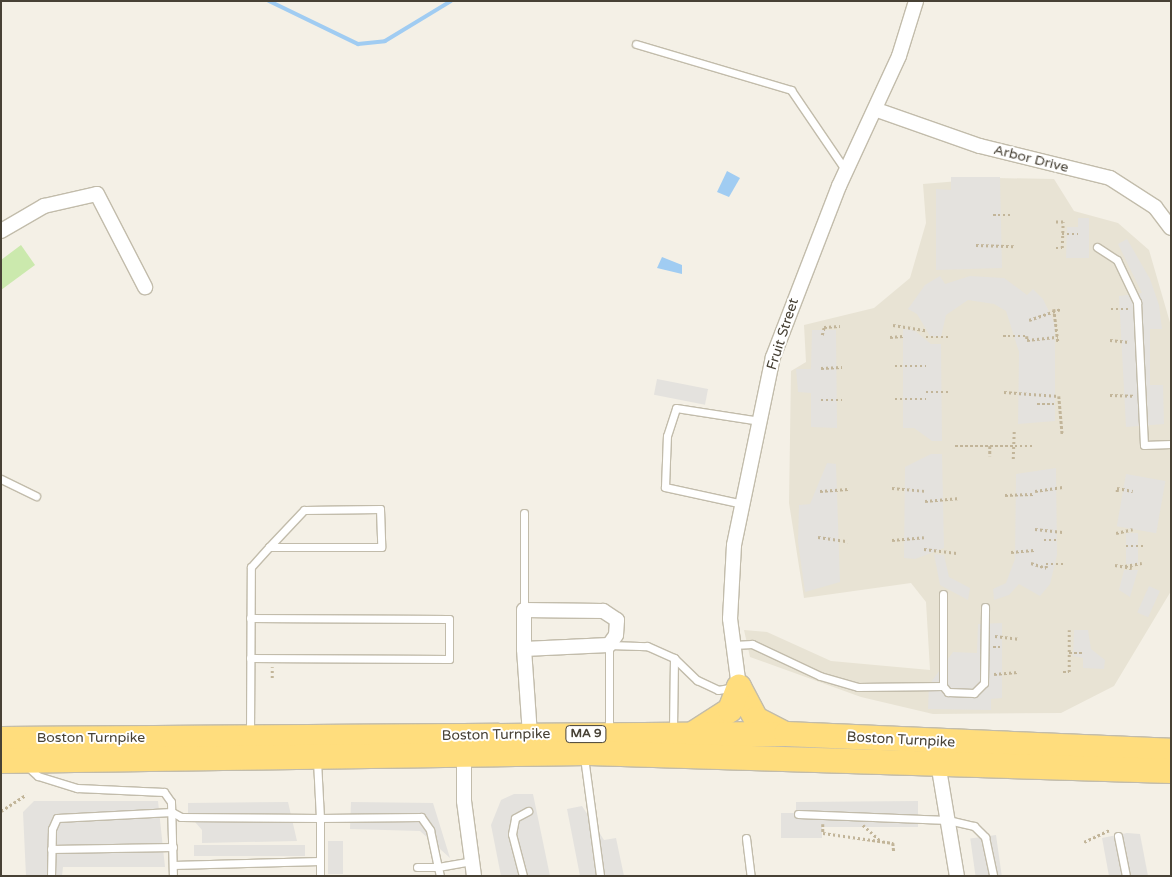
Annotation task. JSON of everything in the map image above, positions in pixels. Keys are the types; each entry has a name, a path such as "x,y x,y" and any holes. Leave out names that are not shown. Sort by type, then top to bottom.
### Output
{"highway":[{"path":"682,734 726,714 739,686"},
{"path":"739,686 756,719 786,734"},
{"name":"Boston Turnpike","path":"1,738 786,734 1171,751"},
{"name":"Boston Turnpike","path":"11,761 584,753 1171,771"}],"street":[{"name":"Fruit Street","path":"739,686 730,600 743,504 782,328 846,172 877,110 916,1"},
{"name":"Arbor Drive","path":"877,110 980,146 1110,178 1155,207 1171,228"},
{"path":"1,231 44,206 96,194 145,287"},
{"path":"524,649 609,645 616,635 617,620 603,611 524,610 524,649 530,734"},
{"path":"464,756 471,862 474,876"},
{"path":"938,763 957,876"}],"lane":[{"path":"636,44 791,90 846,172"},
{"path":"1097,247 1121,266 1136,302 1144,445 1171,444"},
{"path":"743,504 665,487 667,436 676,408 760,421"},
{"path":"1,479 36,496"},
{"path":"250,737 250,567 304,510 380,509 381,547 269,547"},
{"path":"524,513 524,610"},
{"path":"943,594 943,686 948,692 974,693 984,683 985,607"},
{"path":"250,618 448,619 449,658 250,658"},
{"path":"734,645 752,644 820,676 858,687 943,686"},
{"path":"608,734 609,645 647,646 674,658 697,680 718,690 739,686"},
{"path":"674,658 682,734"},
{"path":"584,753 600,876"},
{"path":"317,757 320,876"},
{"path":"11,761 38,776 77,788 164,792 172,812 173,876"},
{"path":"524,876 512,834 515,818 528,811"},
{"path":"51,876 52,849 57,818 172,812 182,817 420,817 430,830 440,876"},
{"path":"798,814 948,820 980,830 993,876"},
{"path":"1118,836 1126,876"},
{"path":"746,838 752,876"},
{"path":"52,849 173,847"},
{"path":"173,865 320,861"},
{"path":"417,867 438,867 471,862"}],"path":[{"path":"993,215 1012,215"},
{"path":"1056,222 1062,222 1062,248 1056,248"},
{"path":"1062,234 1078,234"},
{"path":"976,245 1014,246"},
{"path":"1029,320 1061,309"},
{"path":"1111,309 1128,310"},
{"path":"1054,310 1058,343"},
{"path":"893,325 926,330"},
{"path":"822,335 824,327 840,326"},
{"path":"890,336 903,336"},
{"path":"1004,336 1027,336 1027,340 1058,337"},
{"path":"926,337 950,337"},
{"path":"1110,340 1130,342 1133,338"},
{"path":"895,366 926,366"},
{"path":"821,368 842,367"},
{"path":"926,392 951,392"},
{"path":"1004,392 1059,396 1062,434"},
{"path":"1110,395 1133,394"},
{"path":"895,399 926,399"},
{"path":"821,400 842,400"},
{"path":"1037,404 1054,404"},
{"path":"1013,459 1015,445 1014,430"},
{"path":"955,446 1035,446"},
{"path":"990,446 990,456"},
{"path":"1005,495 1035,493 1063,487"},
{"path":"892,488 925,491"},
{"path":"1117,492 1117,488 1133,490"},
{"path":"820,491 848,489"},
{"path":"925,501 960,498"},
{"path":"1035,529 1064,532"},
{"path":"1116,533 1133,529"},
{"path":"818,537 848,541"},
{"path":"892,540 924,537"},
{"path":"1044,540 1056,540"},
{"path":"1126,546 1145,546"},
{"path":"924,549 956,553"},
{"path":"1011,552 1034,550"},
{"path":"1031,563 1046,568 1046,564 1065,564"},
{"path":"1125,566 1142,563"},
{"path":"1114,565 1132,568"},
{"path":"1064,672 1069,672 1069,630"},
{"path":"985,635 1018,639"},
{"path":"1063,640 1069,640"},
{"path":"1069,653 1083,653"},
{"path":"984,675 1019,672"},
{"path":"1,811 26,795"},
{"path":"823,815 822,833 893,843 894,852"},
{"path":"862,816 863,828 880,841"},
{"path":"1084,842 1113,830 1118,836"}],"shaded area":[{"path":"951,177 1000,177 1002,268 936,270 936,189 951,190"},
{"path":"995,178 1054,179 1074,211 1118,223 1149,250 1171,326 1171,591 1114,686 1061,713 933,714 861,697 750,657 744,630 767,632 831,661 930,670 926,602 911,583 804,598 789,503 791,371 806,362 804,325 874,308 910,278 926,223 923,184"},
{"path":"1078,218 1089,218 1089,258 1066,258 1067,227 1078,227"},
{"path":"1127,239 1150,279 1159,305 1162,329 1150,329 1150,385 1163,385 1164,424 1126,427 1119,296 1142,293 1118,244"},
{"path":"940,276 945,284 970,276 1004,278 1027,295 1033,289 1043,299 1055,324 1055,421 1018,424 1019,352 1006,311 994,304 968,300 946,315 941,337 930,336 917,314 908,309 925,285"},
{"path":"903,329 914,330 931,344 941,344 942,441 932,441 914,428 903,428"},
{"path":"812,330 836,330 837,428 811,427 811,393 798,392 796,369 811,369"},
{"path":"657,379 708,389 705,405 654,395"},
{"path":"931,454 942,454 944,548 915,559 904,558 905,467"},
{"path":"827,463 836,464 840,582 805,592 798,542 799,505 810,504"},
{"path":"1056,468 1057,555 1050,584 1040,596 1019,584 1009,595 994,600 993,589 1006,583 1015,559 1016,474"},
{"path":"1126,474 1165,481 1156,533 1117,526"},
{"path":"1126,533 1138,533 1138,564 1126,564"},
{"path":"934,554 944,555 949,577 970,588 968,600 940,585"},
{"path":"1124,570 1138,570 1130,597 1119,590"},
{"path":"1149,586 1160,591 1148,617 1137,612"},
{"path":"1002,623 1002,698 991,699 991,710 928,709 929,685 953,652 977,653 978,624"},
{"path":"1074,630 1088,630 1091,649 1105,660 1104,669 1083,668 1083,658 1073,656"},
{"path":"514,794 533,794 550,876 501,876 491,825 501,800"},
{"path":"34,801 158,801 165,867 63,867 62,876 26,876 23,812"},
{"path":"918,801 918,827 822,827 822,838 781,838 781,813 796,813 796,802"},
{"path":"288,802 297,841 202,843 202,830 188,814 188,803"},
{"path":"351,802 433,803 450,858 420,831 350,829"},
{"path":"582,806 604,840 616,838 624,876 580,876 567,809"},
{"path":"1127,833 1140,834 1148,876 1109,876 1102,838"},
{"path":"996,835 1002,876 976,876 970,839"},
{"path":"328,841 343,841 343,874 328,874"},
{"path":"194,845 305,845 305,856 194,856"}],"green space":[{"path":"21,245 35,265 1,290 1,260"}],"water":[{"path":"727,171 740,178 729,197 717,192"},
{"path":"662,257 682,265 682,274 657,268"}],"waterway":[{"path":"269,1 358,44 385,41 451,1"}]}
